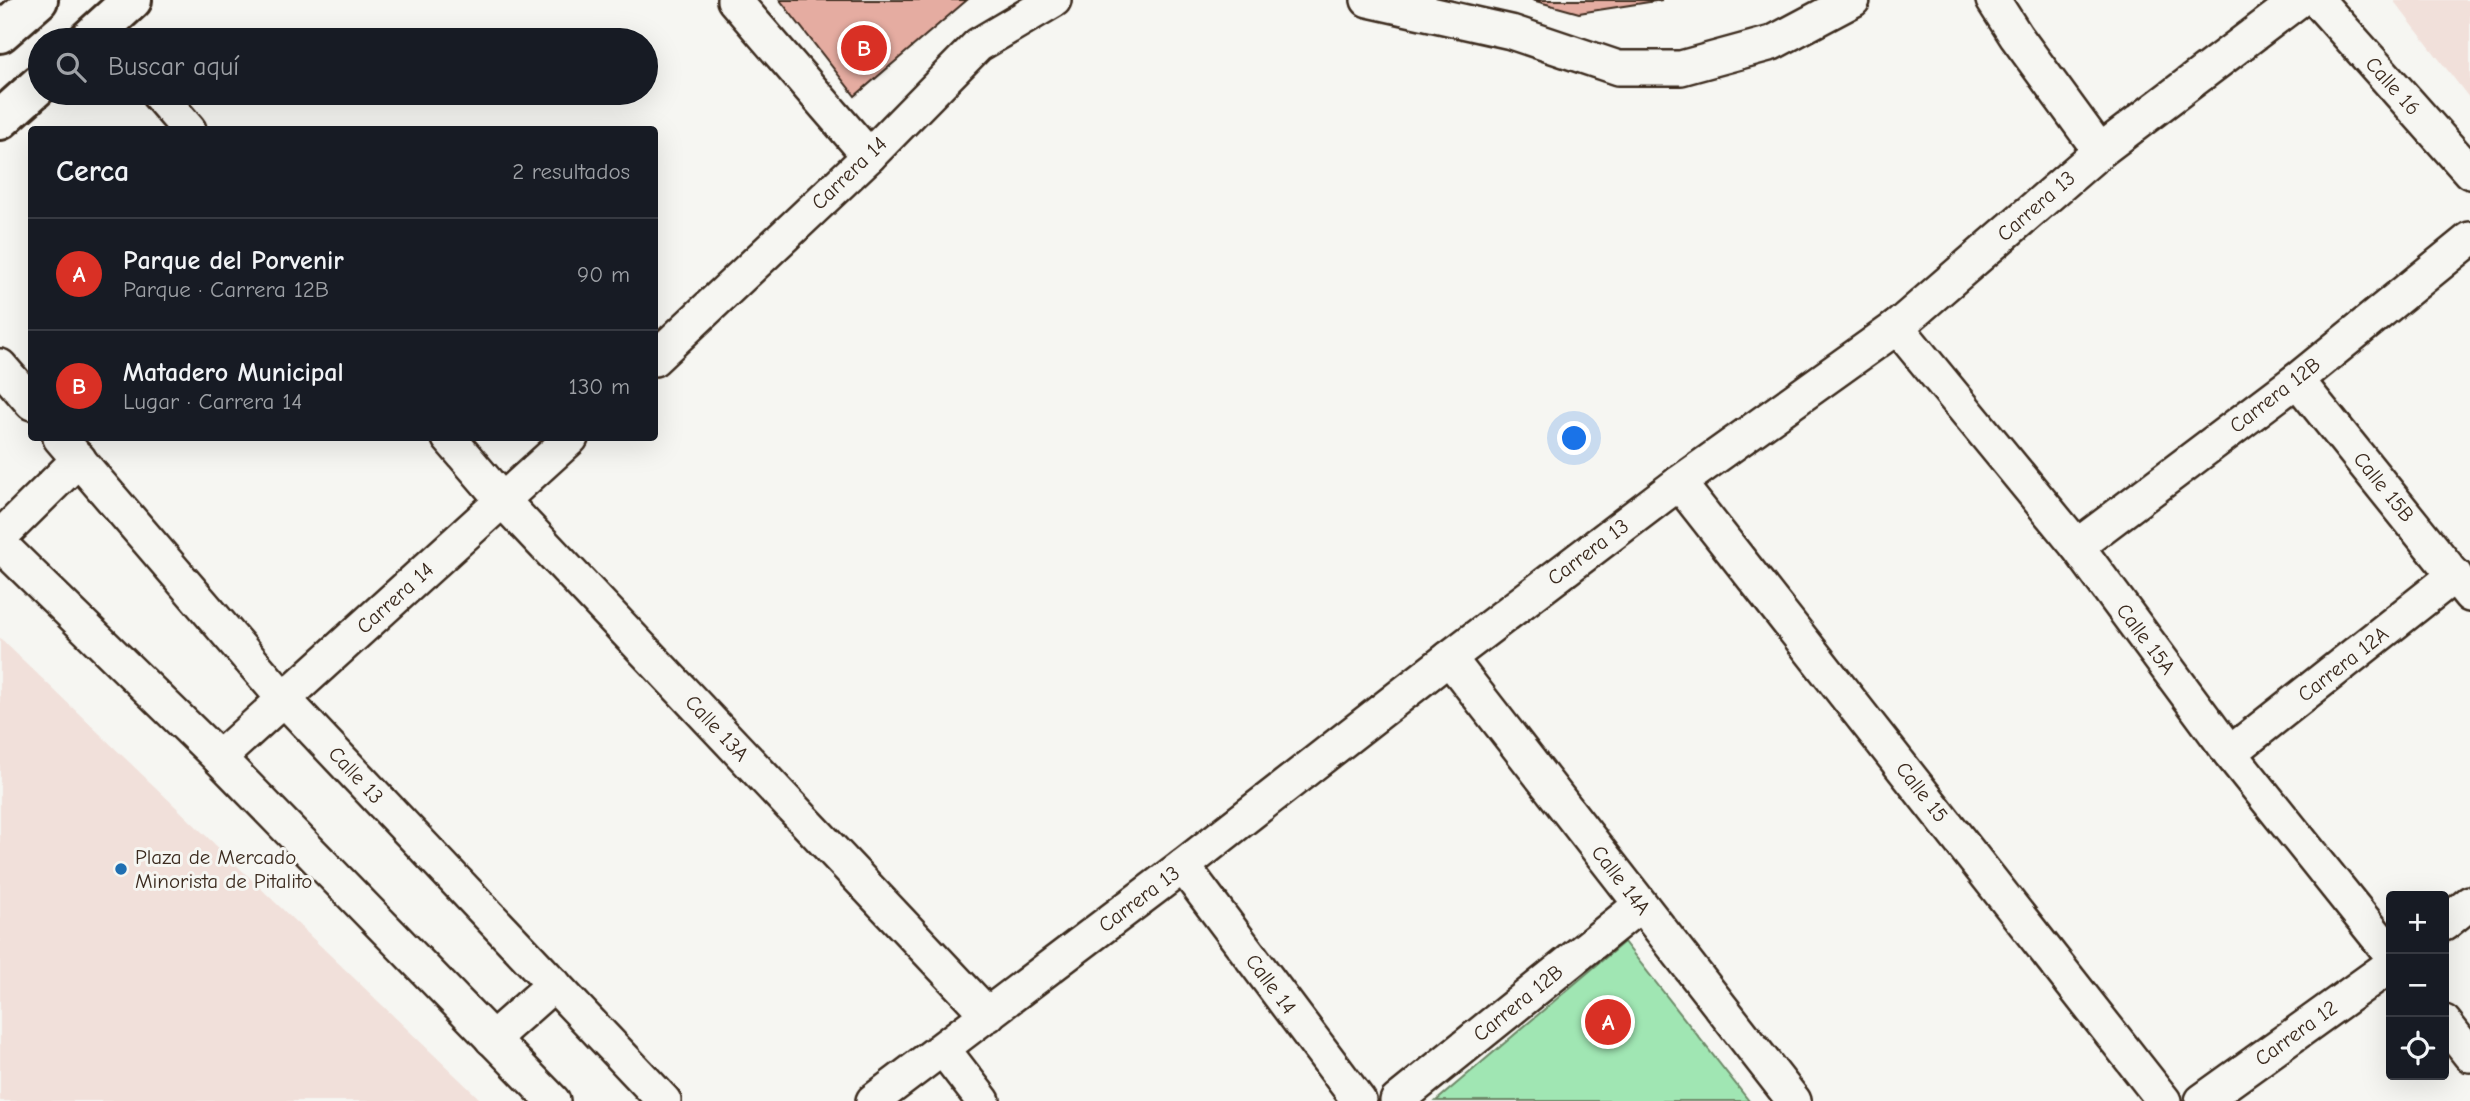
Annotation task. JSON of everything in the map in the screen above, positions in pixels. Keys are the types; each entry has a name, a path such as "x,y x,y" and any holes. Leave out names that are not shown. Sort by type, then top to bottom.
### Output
{"highway":[{"path":"0,33 38,0"},
{"path":"108,28 132,0"},
{"path":"0,120 28,95"}],"street":[{"path":"734,0 869,156"},
{"name":"Carrera 14","path":"658,355 869,156 978,45 1054,0"},
{"path":"1368,0 1511,32 1618,68 1681,68 1772,43 1853,0"},
{"path":"1993,0 2099,151"},
{"name":"Carrera 13","path":"873,1101 1183,866 1448,658 1679,483 1897,327 2099,151 2299,0"},
{"name":"Calle 16","path":"2317,0 2470,172"},
{"path":"168,105 185,126"},
{"name":"Carrera 12B","path":"2077,546 2297,380 2470,239"},
{"name":"Calle 15A","path":"1897,327 2077,546 2230,752 2386,948"},
{"path":"0,366 28,398"},
{"name":"Calle 15B","path":"2297,380 2463,585"},
{"name":"Calle 13A","path":"452,441 503,501 988,1015"},
{"name":"Carrera 14","path":"219,758 568,441"},
{"path":"0,537 69,448"},
{"name":"Calle 13","path":"69,448 283,698 664,1101"},
{"name":"Calle 15","path":"1679,483 2164,1101"},
{"path":"0,544 219,758 553,1101"},
{"name":"Carrera 12A","path":"2230,752 2463,585"},
{"name":"Calle 14A","path":"1448,658 1794,1101"},
{"name":"Calle 14","path":"1183,866 1359,1101"},
{"path":"2449,920 2470,903"},
{"name":"Carrera 12B","path":"1397,1101 1640,905"},
{"name":"Carrera 12","path":"2202,1101 2386,969"},
{"path":"492,1039 554,984"},
{"path":"2449,1028 2470,1055"},
{"path":"943,1049 983,1101"}],"shaded area":[{"path":"2393,0 2470,0 2470,99"},
{"name":"Plaza de Mercado Minorista de Pitalito","path":"0,638 482,1101 0,1101"}],"green space":[{"path":"1624,942 1749,1101 1436,1101"}],"building":[{"path":"780,0 967,0 855,96"},
{"path":"1532,0 1662,0 1579,13"}],"place":[{"name":"Matadero Municipal","path":"864,48"},
{"name":"Plaza de Mercado Minorista de Pitalito","path":"121,869"},
{"name":"Parque del Porvenir","path":"1608,1022"}]}
